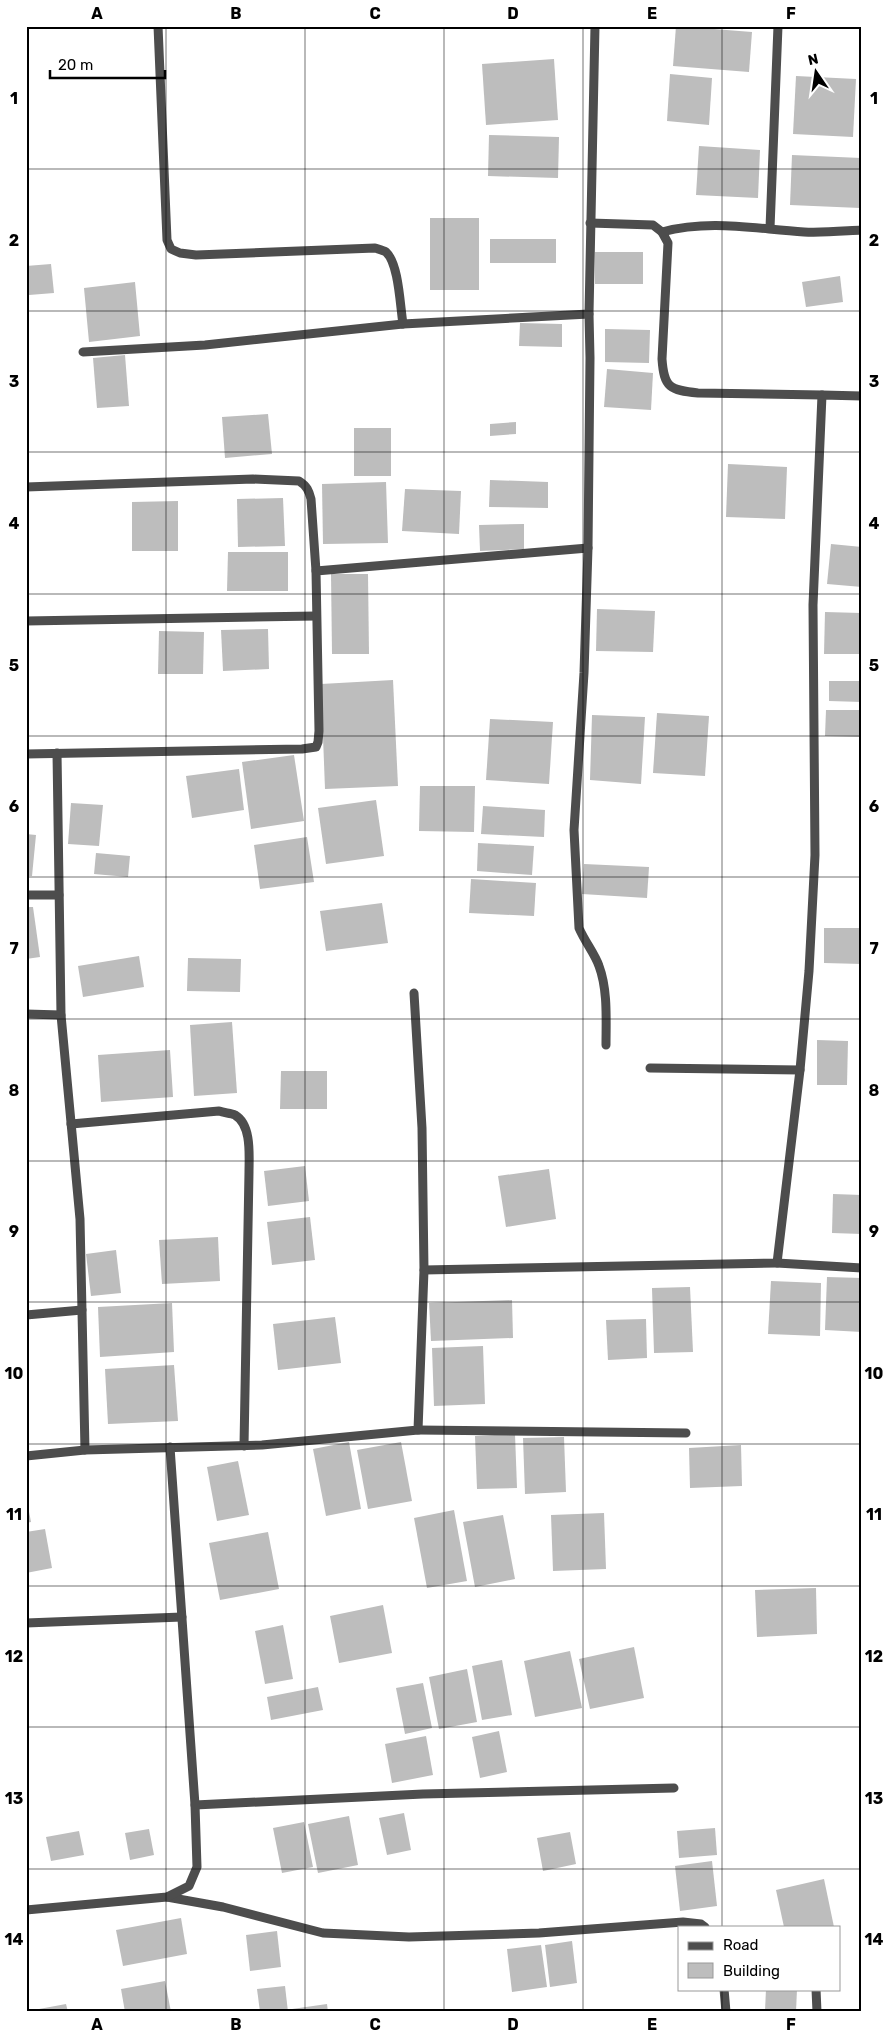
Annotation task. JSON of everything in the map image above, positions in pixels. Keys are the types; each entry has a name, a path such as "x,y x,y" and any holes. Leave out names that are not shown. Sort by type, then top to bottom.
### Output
{"street":[{"path":"158,26 167,240 171,250 196,255 375,248 385,251 391,259 396,276 403,324"},
{"path":"595,26 588,314 590,358 588,548 584,673 574,830 579,928 599,966 606,1005 606,1045"},
{"path":"770,228 778,26"},
{"path":"590,223 653,225 662,232 668,243 662,359 663,376 668,385 679,391 698,393 862,396"},
{"path":"662,232 681,227 708,224 805,232 862,230"},
{"path":"83,352 205,345 403,324 588,314"},
{"path":"777,1263 800,1070 809,971 815,855 813,605 822,395"},
{"path":"26,487 253,479 299,481 305,484 311,499 316,571 319,731 316,746 302,749 26,754"},
{"path":"316,571 588,548"},
{"path":"26,620 316,616"},
{"path":"57,753 61,1015 80,1219 85,1450"},
{"path":"26,895 58,895"},
{"path":"414,993 422,1128 424,1270 418,1430"},
{"path":"26,1014 61,1015"},
{"path":"650,1068 800,1070"},
{"path":"71,1124 219,1111 235,1116 243,1124 247,1136 249,1172 244,1446"},
{"path":"424,1270 777,1263 862,1268"},
{"path":"26,1315 82,1310"},
{"path":"26,1456 85,1450 244,1446 418,1430 686,1433"},
{"path":"167,1897 189,1886 197,1868 195,1805 170,1447"},
{"path":"26,1623 182,1617"},
{"path":"195,1805 423,1794 674,1788"},
{"path":"26,1910 167,1897 223,1907 323,1933 399,1937 539,1933 683,1922 704,1926"},
{"path":"724,1990 726,2012"},
{"path":"816,1990 817,2012"}],"building":[{"path":"676,26 752,32 749,72 673,66"},
{"path":"554,59 558,120 486,125 482,64"},
{"path":"670,74 712,78 709,125 667,121"},
{"path":"796,76 856,79 853,137 793,134"},
{"path":"489,135 559,137 558,178 488,176"},
{"path":"699,146 760,150 758,198 696,195"},
{"path":"792,155 861,158 860,208 790,205"},
{"path":"430,218 479,218 479,290 430,290"},
{"path":"490,239 556,239 556,263 490,263"},
{"path":"595,252 643,252 643,284 595,284"},
{"path":"51,264 54,293 29,295 26,266"},
{"path":"840,276 843,302 806,307 802,282"},
{"path":"135,282 140,336 89,342 84,288"},
{"path":"520,323 562,324 562,347 519,346"},
{"path":"605,329 650,330 649,363 605,362"},
{"path":"125,355 129,406 97,408 93,358"},
{"path":"607,369 653,373 651,410 604,407"},
{"path":"268,414 272,454 225,458 222,417"},
{"path":"516,422 516,434 490,436 490,424"},
{"path":"354,428 391,428 391,476 354,476"},
{"path":"728,464 787,467 785,519 726,517"},
{"path":"490,480 548,482 548,508 489,507"},
{"path":"386,482 388,543 323,544 322,484"},
{"path":"405,489 461,491 459,534 402,531"},
{"path":"283,498 285,546 238,547 237,499"},
{"path":"178,501 178,551 132,551 132,502"},
{"path":"524,524 524,549 480,551 479,525"},
{"path":"831,544 862,547 862,587 827,584"},
{"path":"228,552 288,552 288,591 227,591"},
{"path":"331,574 368,574 369,654 332,654"},
{"path":"597,609 655,611 653,652 596,651"},
{"path":"825,612 861,613 860,654 824,654"},
{"path":"268,629 269,669 223,671 221,630"},
{"path":"159,631 204,632 203,674 158,674"},
{"path":"393,680 398,786 325,789 321,684"},
{"path":"829,681 862,681 862,702 829,701"},
{"path":"826,710 862,710 862,737 825,736"},
{"path":"657,713 709,716 705,776 653,773"},
{"path":"592,715 645,717 641,784 590,780"},
{"path":"490,719 553,722 549,784 486,780"},
{"path":"294,755 304,821 251,829 242,762"},
{"path":"239,769 244,810 192,818 186,776"},
{"path":"420,786 475,786 474,832 419,831"},
{"path":"376,800 384,856 326,864 318,808"},
{"path":"71,803 103,805 99,846 68,844"},
{"path":"483,806 545,810 544,837 481,834"},
{"path":"26,834 36,835 32,876 26,876"},
{"path":"307,837 314,882 260,889 254,845"},
{"path":"478,843 534,846 532,875 477,871"},
{"path":"96,853 130,856 128,877 94,874"},
{"path":"584,864 649,867 647,898 582,894"},
{"path":"471,879 536,883 534,916 469,913"},
{"path":"382,903 388,943 326,951 320,911"},
{"path":"26,907 33,907 40,957 26,959"},
{"path":"824,928 862,928 862,964 824,963"},
{"path":"139,956 144,987 83,997 78,966"},
{"path":"188,958 241,959 240,992 187,991"},
{"path":"232,1022 237,1093 194,1096 190,1025"},
{"path":"817,1040 848,1041 847,1085 817,1085"},
{"path":"170,1050 173,1097 101,1102 98,1055"},
{"path":"281,1071 327,1071 327,1109 280,1109"},
{"path":"305,1166 309,1201 268,1206 264,1171"},
{"path":"549,1169 556,1219 506,1227 498,1176"},
{"path":"833,1194 862,1195 862,1234 832,1233"},
{"path":"310,1217 315,1260 272,1265 267,1222"},
{"path":"218,1237 220,1281 162,1284 159,1240"},
{"path":"116,1250 121,1293 91,1296 86,1254"},
{"path":"827,1277 862,1278 862,1332 825,1330"},
{"path":"771,1281 821,1283 820,1336 768,1334"},
{"path":"690,1287 693,1352 654,1353 652,1288"},
{"path":"512,1300 513,1338 431,1341 429,1303"},
{"path":"172,1303 174,1352 100,1357 98,1307"},
{"path":"335,1317 341,1363 278,1370 273,1324"},
{"path":"646,1319 647,1358 608,1360 606,1320"},
{"path":"483,1346 485,1404 434,1406 432,1348"},
{"path":"174,1365 178,1421 108,1424 105,1369"},
{"path":"515,1434 517,1488 477,1489 475,1436"},
{"path":"564,1437 566,1492 525,1494 523,1438"},
{"path":"349,1442 361,1509 326,1516 313,1449"},
{"path":"401,1442 412,1501 368,1509 357,1450"},
{"path":"741,1445 742,1486 690,1488 689,1448"},
{"path":"238,1461 249,1515 217,1521 207,1467"},
{"path":"26,1496 31,1522 26,1523"},
{"path":"454,1510 467,1581 427,1588 414,1518"},
{"path":"604,1513 606,1569 553,1571 551,1515"},
{"path":"503,1515 515,1579 475,1587 463,1522"},
{"path":"45,1529 52,1568 26,1573 26,1532"},
{"path":"268,1532 279,1589 220,1600 209,1543"},
{"path":"816,1588 817,1634 757,1637 755,1590"},
{"path":"383,1605 392,1653 339,1663 330,1616"},
{"path":"283,1625 293,1679 265,1684 255,1631"},
{"path":"634,1647 644,1698 590,1709 579,1659"},
{"path":"570,1651 582,1708 535,1717 524,1661"},
{"path":"502,1660 512,1715 482,1720 472,1666"},
{"path":"467,1669 477,1722 439,1729 429,1677"},
{"path":"423,1683 432,1728 405,1734 396,1688"},
{"path":"318,1687 323,1710 271,1720 267,1697"},
{"path":"499,1731 507,1772 480,1778 472,1737"},
{"path":"426,1736 433,1775 392,1783 385,1744"},
{"path":"404,1813 411,1850 387,1855 379,1818"},
{"path":"349,1816 358,1865 318,1873 308,1824"},
{"path":"304,1822 313,1867 282,1873 273,1828"},
{"path":"715,1828 717,1855 679,1858 677,1831"},
{"path":"149,1829 154,1855 130,1860 125,1833"},
{"path":"79,1831 84,1855 51,1861 46,1837"},
{"path":"570,1832 576,1864 543,1871 537,1838"},
{"path":"712,1861 717,1906 680,1911 675,1866"},
{"path":"824,1879 834,1926 784,1926 776,1890"},
{"path":"181,1918 187,1954 123,1966 116,1930"},
{"path":"277,1931 281,1967 250,1971 246,1935"},
{"path":"572,1941 577,1983 550,1987 545,1945"},
{"path":"541,1945 547,1987 512,1992 507,1949"},
{"path":"165,1981 171,2012 125,2012 121,1989"},
{"path":"285,1986 288,2012 260,2012 257,1989"},
{"path":"766,1990 797,1990 796,2012 765,2011"},
{"path":"66,2004 68,2012 40,2012 39,2009"},
{"path":"327,2004 328,2012 293,2012 292,2009"}]}
